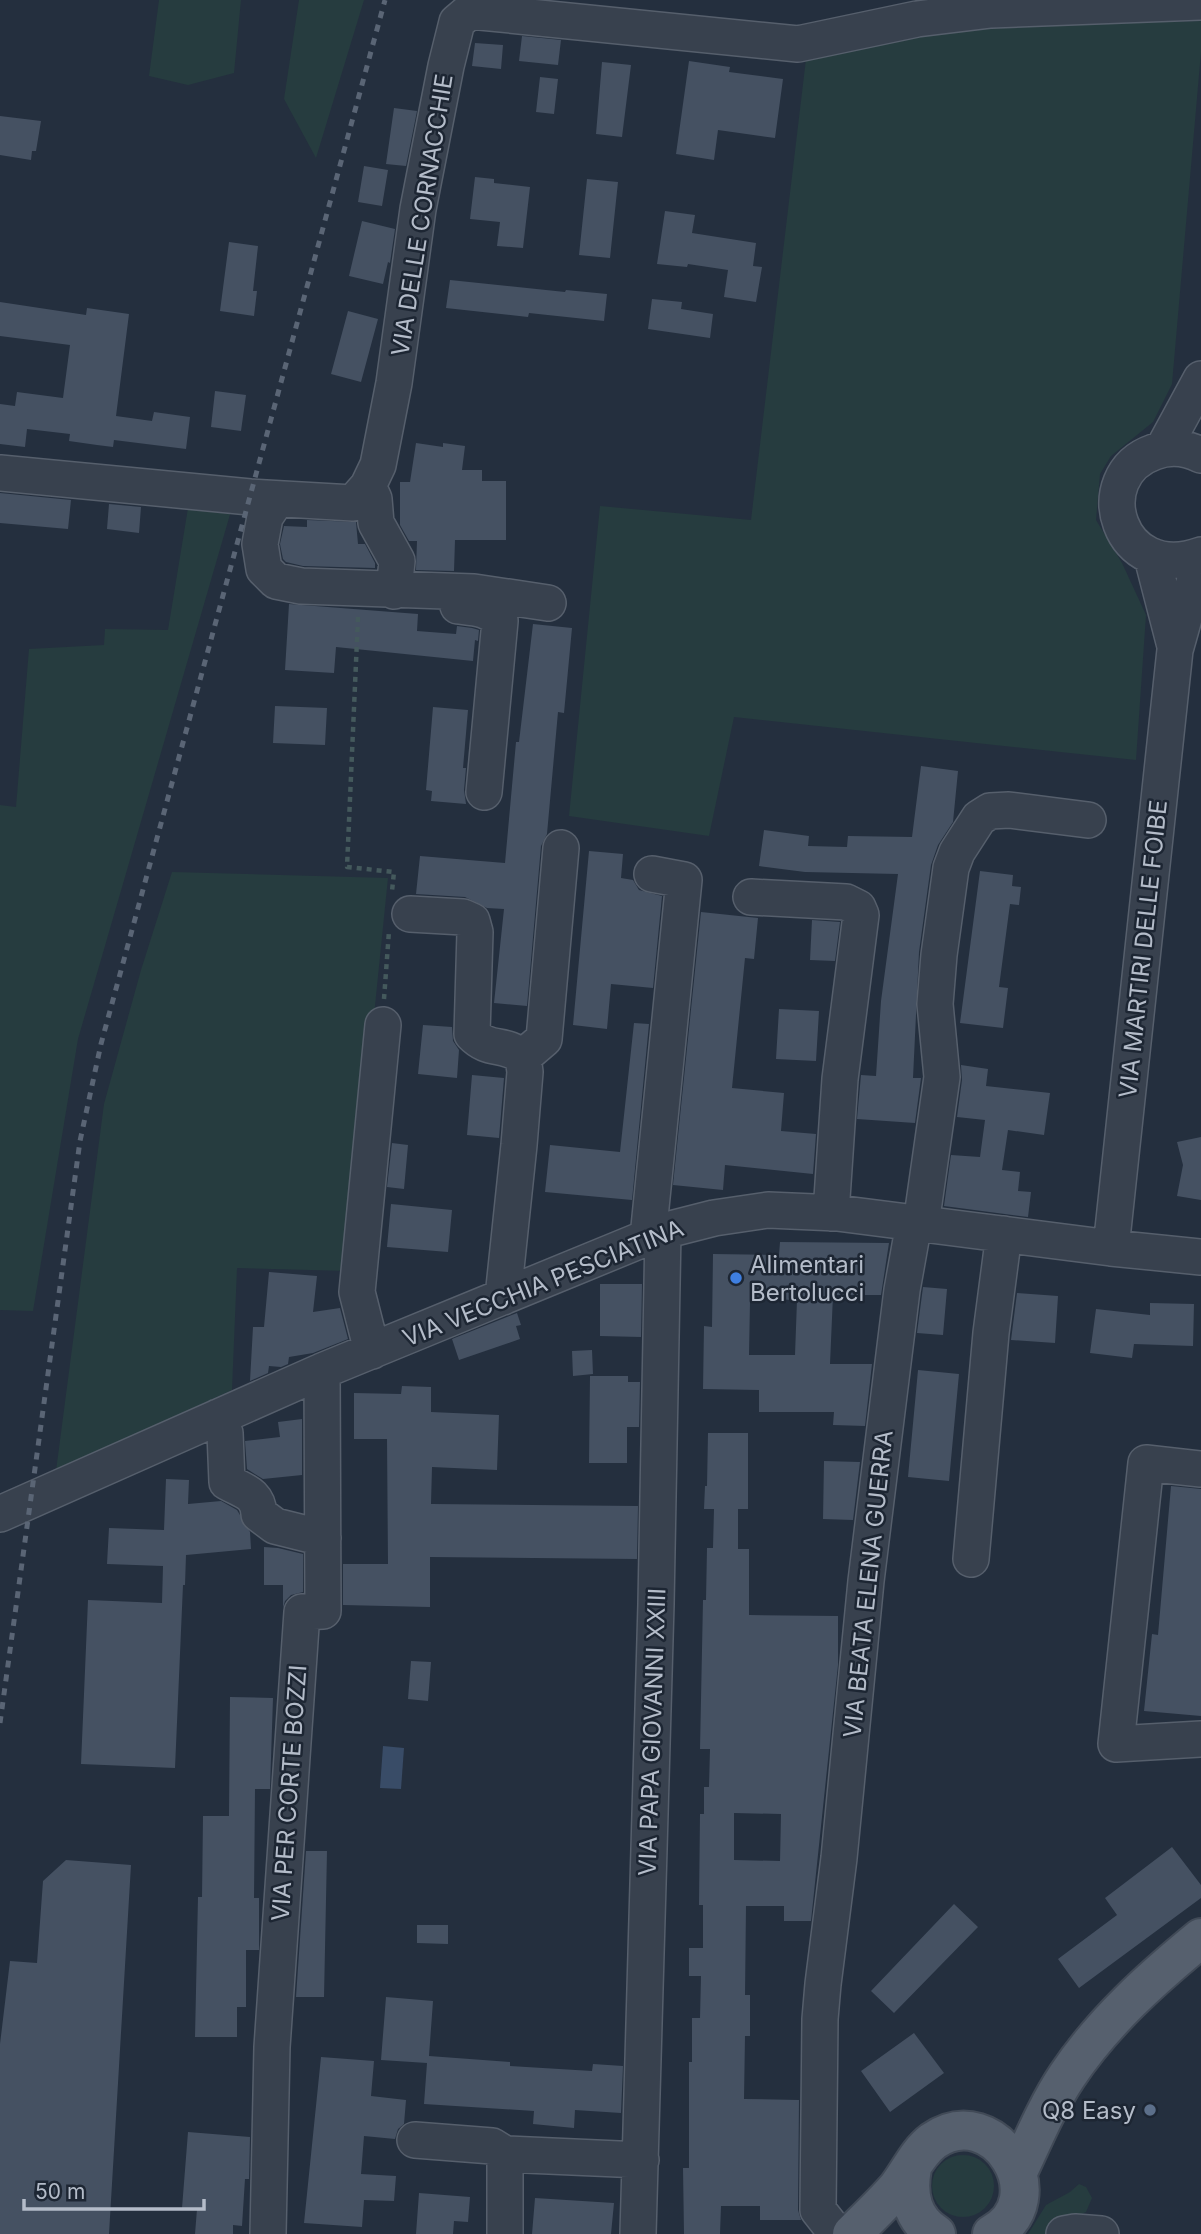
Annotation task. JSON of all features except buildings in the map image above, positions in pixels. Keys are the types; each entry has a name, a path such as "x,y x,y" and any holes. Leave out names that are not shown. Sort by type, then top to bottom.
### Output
{"main road":[{"path":"996,2233 1011,2217 1018,2199 1018,2172 1066,2077 1095,2038 1127,2003 1201,1938"},
{"path":"987,2136 1019,2116 1066,2077"},
{"path":"852,2234 896,2189 921,2152 934,2140 951,2133 969,2132 987,2136 1006,2151 1018,2172"},
{"path":"882,2234 927,2225 911,2202 909,2185 912,2168"}],"street":[{"name":"VIA DELLE CORNACCHIE","path":"369,486 378,464 394,383 418,209 457,22 470,11 798,44 919,9 991,10 1201,2"},
{"path":"1163,449 1201,379"},
{"path":"1201,455 1178,448 1163,449 1146,455 1132,466 1122,481 1117,499 1118,517 1125,533 1136,547 1152,557 1168,561 1201,556"},
{"path":"0,473 277,499 353,503 369,486 374,499 376,523 397,561 402,591"},
{"path":"277,499 265,517 260,544 264,569 276,581 301,586 474,592 548,603"},
{"name":"VIA MARTIRI DELLE FOIBE","path":"1111,1248 1175,650 1201,556"},
{"name":"VIA MARTIRI DELLE FOIBE","path":"1152,557 1175,650"},
{"path":"402,591 418,600 486,610 500,621 484,792"},
{"name":"VIA BEATA ELENA GUERRA","path":"837,2234 818,2210 820,2019 866,1581 902,1290 918,1223 942,1077 935,1004 950,868 979,818 990,811 1009,810 1088,820"},
{"path":"523,1057 544,1039 561,848"},
{"name":"VIA PAPA GIOVANNI XXIII","path":"638,2234 656,1234 684,880 652,874"},
{"path":"751,897 846,902 858,908 861,915 840,1079 831,1213"},
{"path":"397,913 463,917 472,921 475,932 472,1034 481,1044 512,1049 523,1057 525,1072 503,1297"},
{"path":"372,1351 357,1292 383,1025"},
{"name":"VIA VECCHIA PESCIATINA","path":"0,1514 322,1371 656,1234 713,1218 768,1210 831,1213 1111,1248 1201,1256"},
{"path":"971,1559 991,1333 1003,1234"},
{"name":"VIA PER CORTE BOZZI","path":"268,2234 272,2048 302,1612 323,1611 322,1371"},
{"path":"218,1417 225,1433 227,1482 252,1495 259,1505 259,1514 275,1526 323,1538"},
{"path":"1201,1469 1146,1463 1116,1744 1201,1739"},
{"path":"415,2140 492,2146 505,2154 640,2160"},
{"path":"505,2154 505,2234"},
{"path":"1064,2234 1101,2234"}],"path":[{"path":"359,589 347,867 394,872 397,913 383,1025"}],"green space":[{"path":"159,0 241,0 234,73 188,85 149,76"},
{"path":"299,0 364,0 316,158 284,99"},
{"path":"1201,21 1201,52 1172,384 1153,422 1111,456 1100,474 1096,520 1122,563 1146,615 1136,760 734,717 709,836 569,816 600,506 751,520 806,59 953,27"},
{"path":"188,508 231,511 78,1039 33,1311 0,1310 0,805 16,807 29,649 104,645 105,629 168,630"},
{"path":"172,872 388,878 348,1271 237,1268 232,1390 56,1471 104,1104 141,970"},
{"path":"957,2155 969,2155 985,2164 992,2174 992,2198 985,2208 969,2217 957,2217 946,2212 937,2203 932,2192 932,2180 937,2169 946,2160"},
{"path":"1079,2184 1086,2187 1092,2198 1086,2212 1049,2230 1047,2234 1028,2234 1046,2205"}],"water":[{"path":"383,1746 404,1748 401,1789 380,1788"}],"railway":[{"path":"0,1723 80,1141 101,1044 385,0"}],"place":[{"name":"Alimentari Bertolucci","path":"736,1278"},
{"name":"Q8 Easy","path":"1150,2110"}]}
